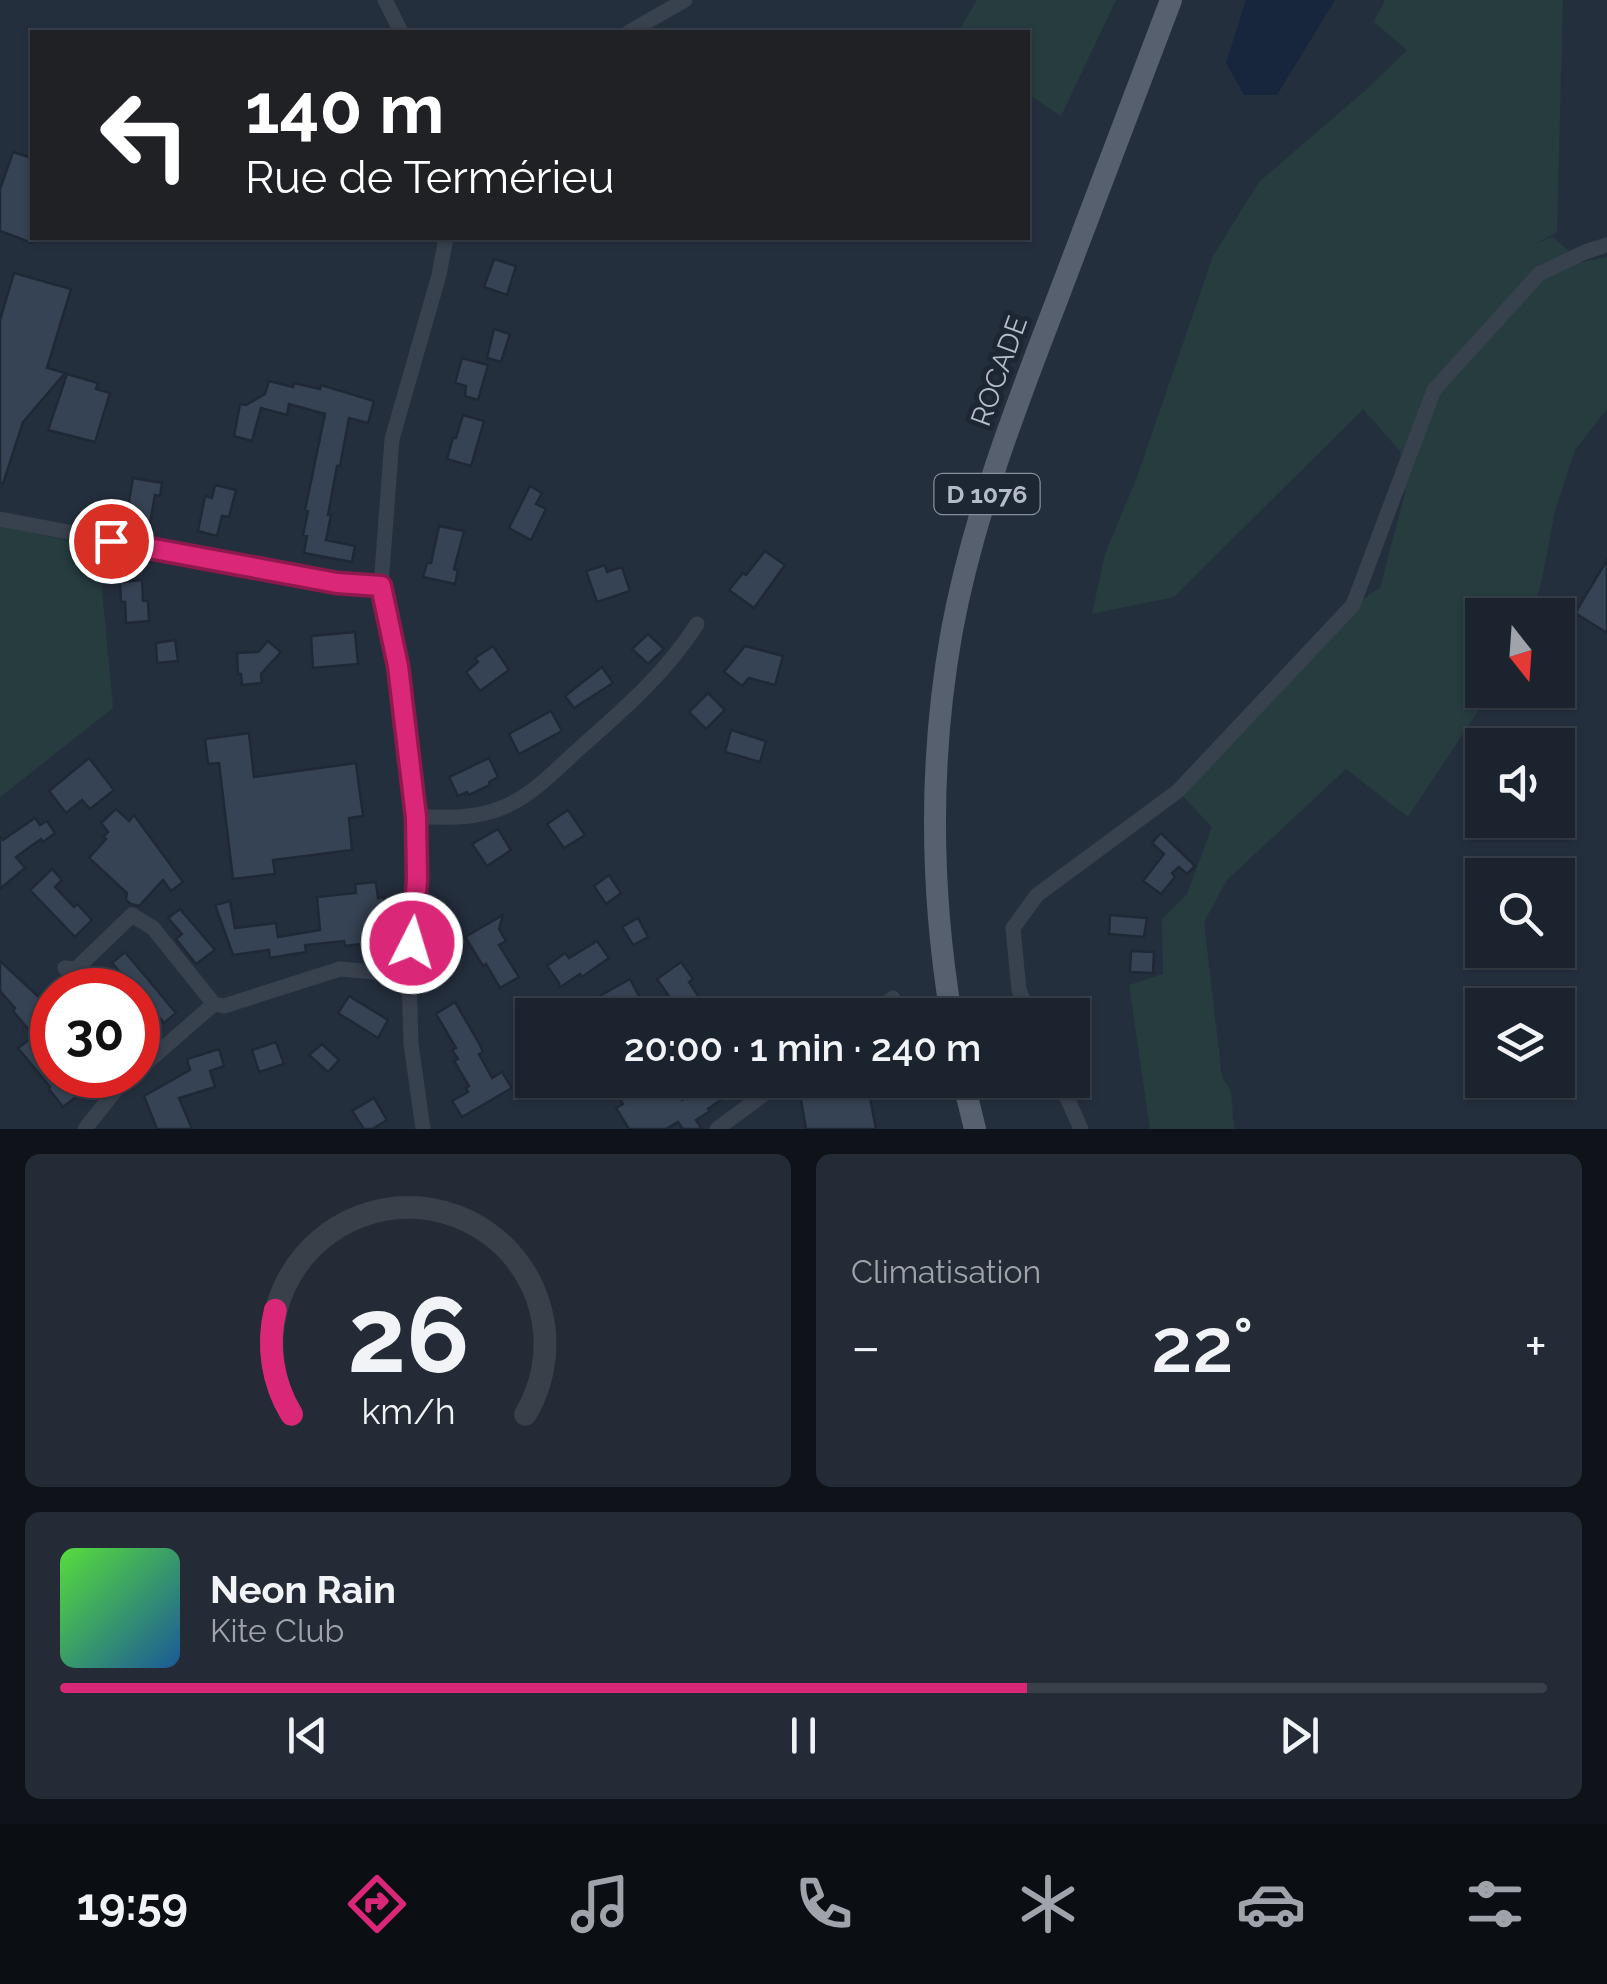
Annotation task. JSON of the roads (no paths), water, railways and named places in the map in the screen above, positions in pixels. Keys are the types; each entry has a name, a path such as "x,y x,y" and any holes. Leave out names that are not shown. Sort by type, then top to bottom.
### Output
{"main road":[{"name":"ROCADE","path":"949,998 937,904 935,790 942,698 962,582 1013,417 1171,0"},
{"path":"967,1098 975,1129"}],"street":[{"path":"385,0 401,30"},
{"path":"632,30 685,0"},
{"path":"423,1129 411,1044 409,975 417,879 416,817 398,666 381,586 392,439 446,240"},
{"path":"1023,998 1013,928 1037,895 1178,791 1353,604 1434,390 1539,274 1607,245"},
{"path":"0,518 337,583 381,586"},
{"path":"416,817 460,818 492,812 526,797 640,696 697,624"},
{"path":"77,968 132,915 153,928 214,1004 224,1006 340,969 409,975"},
{"path":"160,1051 214,1004"},
{"path":"85,1129 109,1098"},
{"path":"717,1129 758,1098"},
{"path":"1066,1098 1080,1129"}],"water":[{"path":"1246,0 1335,0 1277,95 1244,95 1226,63"}]}
